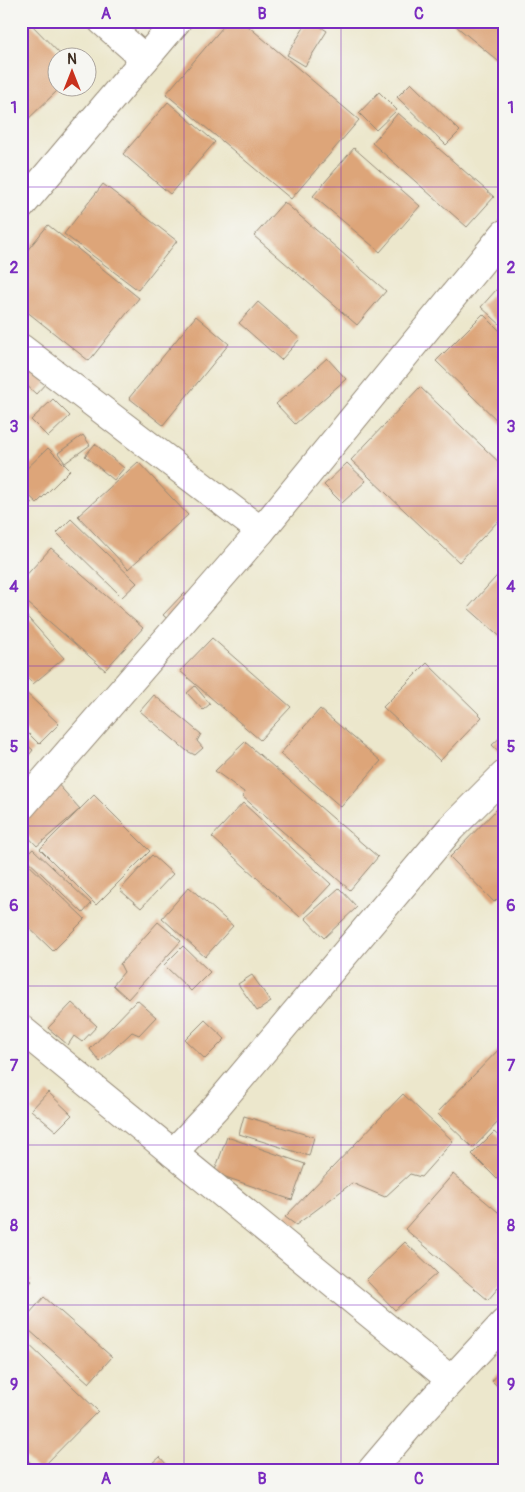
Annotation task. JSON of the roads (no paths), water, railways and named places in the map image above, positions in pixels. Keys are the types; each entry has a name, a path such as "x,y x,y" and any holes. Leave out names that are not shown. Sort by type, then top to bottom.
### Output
{"street":[{"path":"102,21 145,59"},
{"path":"21,206 177,21"},
{"path":"21,807 261,531 504,234"},
{"path":"21,348 261,531"},
{"path":"173,1153 215,1108 451,828 504,775"},
{"path":"21,1029 451,1380"},
{"path":"371,1471 416,1418 504,1323"}]}
